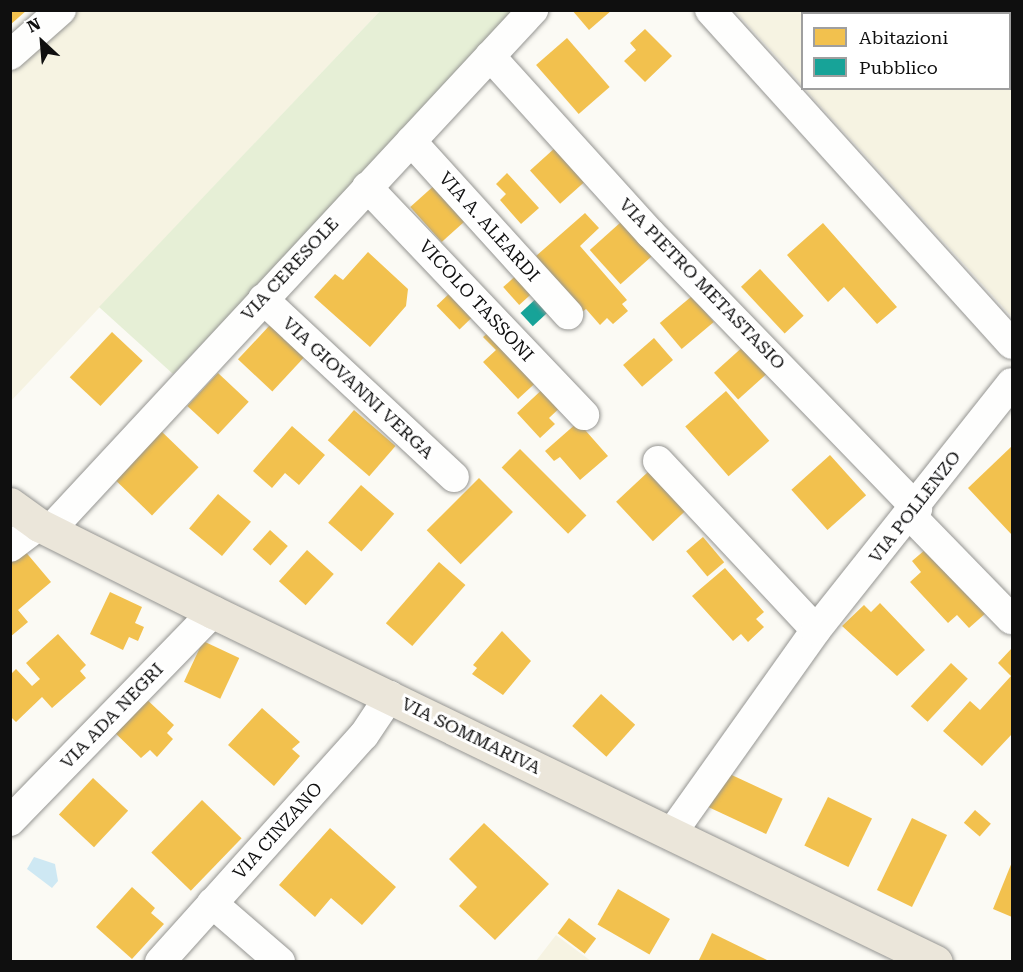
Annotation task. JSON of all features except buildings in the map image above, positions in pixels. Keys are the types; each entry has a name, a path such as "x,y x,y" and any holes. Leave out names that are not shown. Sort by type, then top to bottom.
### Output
{"main road":[{"name":"VIA SOMMARIVA","path":"10,504 45,527 213,612 936,962"}],"street":[{"path":"10,55 61,10"},
{"name":"VIA CERESOLE","path":"10,548 45,527 533,10"},
{"path":"710,10 1012,344"},
{"name":"VIA PIETRO METASTASIO","path":"490,56 1011,619"},
{"name":"VIA A. ALEARDI","path":"411,141 568,314"},
{"name":"VICOLO TASSONI","path":"367,187 584,415"},
{"name":"VIA GIOVANNI VERGA","path":"262,299 454,477"},
{"name":"VIA POLLENZO","path":"671,834 816,630 914,512 1012,383"},
{"path":"658,461 816,630"},
{"name":"VIA ADA NEGRI","path":"10,821 213,612"},
{"name":"VIA CINZANO","path":"160,962 364,735 390,696"},
{"path":"212,903 280,962"}],"shaded area":[{"path":"78,11 380,11 11,401 10,70"},
{"path":"735,11 1012,11 1012,317 806,90 1011,90 1011,12 801,12 801,84"},
{"path":"556,935 591,961 536,961"}],"green space":[{"path":"380,11 520,11 173,374 99,307"}],"water":[{"path":"34,857 55,864 58,881 52,888 27,869"}]}
